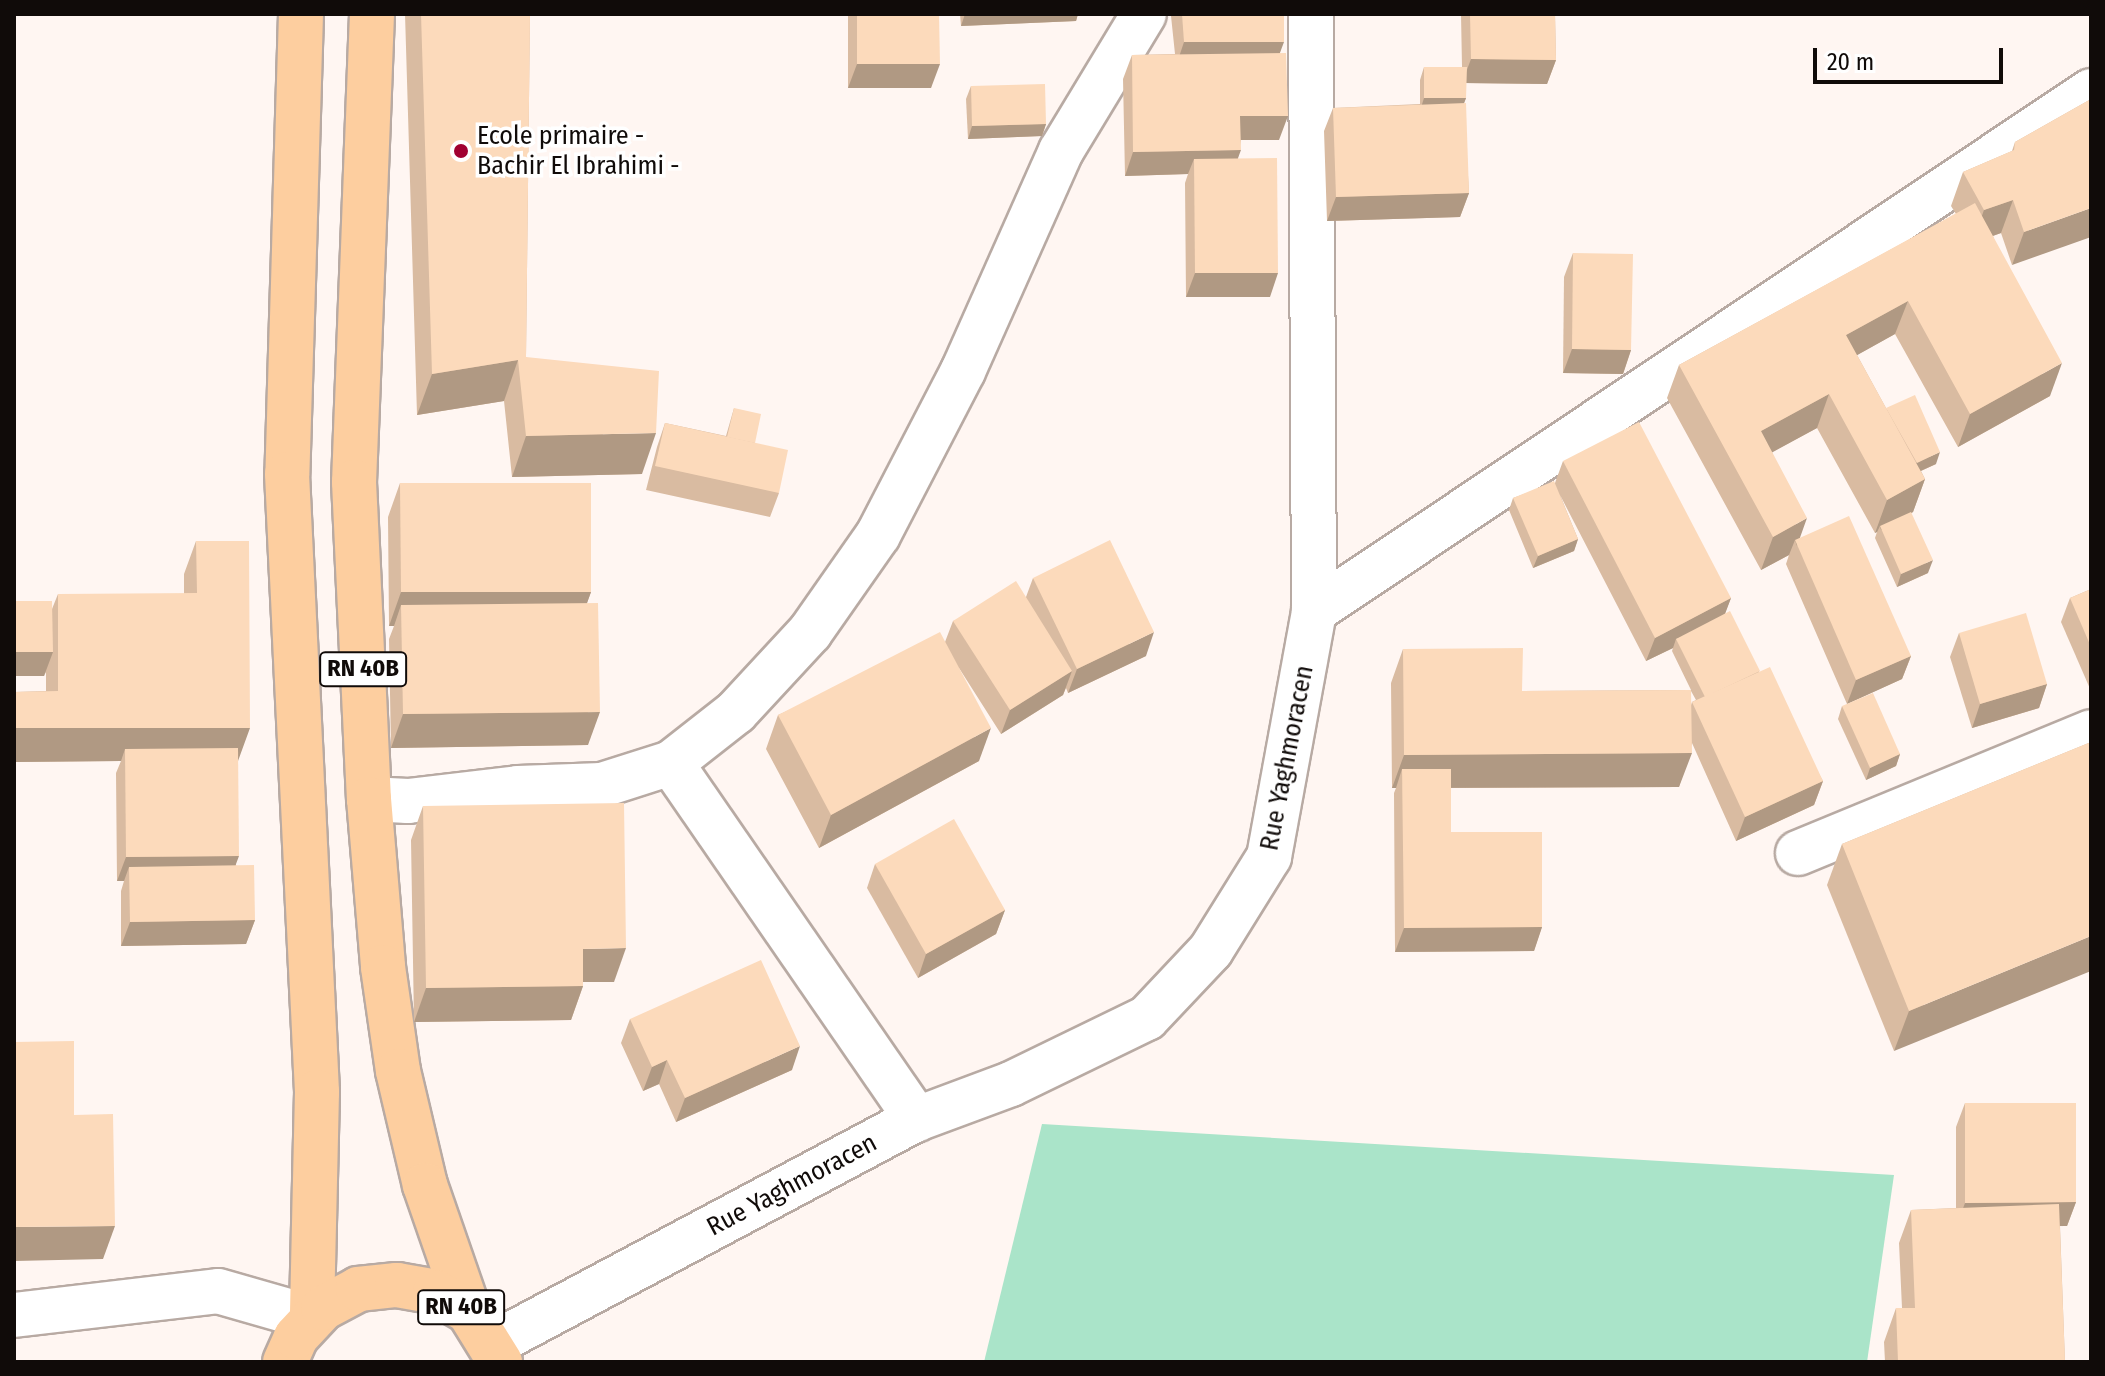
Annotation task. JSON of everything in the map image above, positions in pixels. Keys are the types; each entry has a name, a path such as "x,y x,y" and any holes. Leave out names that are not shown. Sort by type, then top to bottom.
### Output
{"main road":[{"name":"RN 40B","path":"301,14 287,474 317,1092 312,1318"},
{"name":"RN 40B","path":"372,14 354,482 369,799 383,967 398,1071 425,1185 487,1339"},
{"name":"RN 40B","path":"285,1362 312,1318 358,1289 397,1285 435,1292 487,1339"}],"street":[{"path":"369,799 408,801 602,785 671,763 736,712 810,632 878,535 963,371 1061,151 1144,14"},
{"name":"Rue Yaghmoracen","path":"487,1339 917,1119 1011,1084 1147,1018 1211,950 1269,857 1314,611 1311,14"},
{"path":"1314,611 2091,91"},
{"path":"1798,853 2091,732"},
{"path":"671,763 917,1119"},
{"path":"14,1315 218,1291 312,1318"}],"green space":[{"path":"1042,1124 1894,1175 1867,1362 984,1362"}],"building":[{"name":"Ecole primaire - Bachir El Ibrahimi -","path":"421,14 530,14 526,357 659,371 656,433 526,436 518,360 432,374"},
{"path":"857,14 939,14 940,64 857,64"},
{"path":"1182,14 1284,14 1284,42 1184,42"},
{"path":"1470,14 1555,14 1556,60 1471,59"},
{"path":"1286,53 1288,116 1240,116 1241,150 1133,152 1132,55"},
{"path":"1424,67 1467,67 1466,98 1424,98"},
{"path":"1045,84 1046,124 972,126 971,86"},
{"path":"2091,99 2091,208 2024,232 2013,200 1984,210 1963,172 2014,150 2015,142"},
{"path":"1466,103 1469,193 1336,197 1333,108"},
{"path":"1277,158 1278,273 1195,273 1194,159"},
{"path":"1975,203 2062,363 1970,414 1908,301 1846,335 1925,479 1887,500 1829,394 1761,431 1807,518 1773,537 1679,365"},
{"path":"1573,253 1633,254 1631,350 1572,349"},
{"path":"1915,395 1940,452 1917,463 1886,408"},
{"path":"734,408 761,414 755,443 727,437"},
{"path":"1639,422 1731,598 1655,638 1563,461"},
{"path":"665,423 788,450 779,493 655,466"},
{"path":"1554,481 1578,539 1538,556 1513,498"},
{"path":"400,483 591,483 591,592 401,592"},
{"path":"1911,512 1933,560 1901,574 1880,526"},
{"path":"1849,516 1911,656 1856,680 1795,540"},
{"path":"1110,540 1154,632 1077,669 1033,578"},
{"path":"196,541 249,541 250,728 14,728 14,692 58,691 58,594 197,593"},
{"path":"1016,581 1072,671 1010,710 953,621"},
{"path":"2091,589 2091,647 2070,598"},
{"path":"14,601 52,601 53,652 14,652"},
{"path":"598,603 600,712 403,714 401,605"},
{"path":"1730,611 1760,671 1705,697 1676,639"},
{"path":"2026,613 2047,684 1980,704 1959,633"},
{"path":"940,632 991,728 831,815 778,715"},
{"path":"1523,648 1522,691 1691,690 1692,753 1404,755 1403,649"},
{"path":"1770,667 1823,781 1745,817 1692,702"},
{"path":"1873,693 1900,754 1870,768 1842,706"},
{"path":"2091,742 2091,936 1909,1011 1842,844"},
{"path":"238,748 239,856 126,857 125,749"},
{"path":"1402,769 1451,769 1451,832 1542,832 1542,927 1404,928"},
{"path":"624,803 626,948 583,949 583,986 426,988 423,806"},
{"path":"954,819 1005,910 926,954 875,864"},
{"path":"254,865 255,920 130,922 129,867"},
{"path":"761,960 800,1046 685,1098 667,1060 652,1067 630,1019"},
{"path":"74,1041 74,1115 113,1114 115,1226 14,1227 14,1042"},
{"path":"1965,1103 2076,1103 2076,1202 1965,1203"},
{"path":"2059,1204 2065,1362 1898,1362 1896,1308 1915,1308 1911,1210"}],"place":[{"name":"Ecole primaire - Bachir El Ibrahimi -","path":"461,151"}]}
